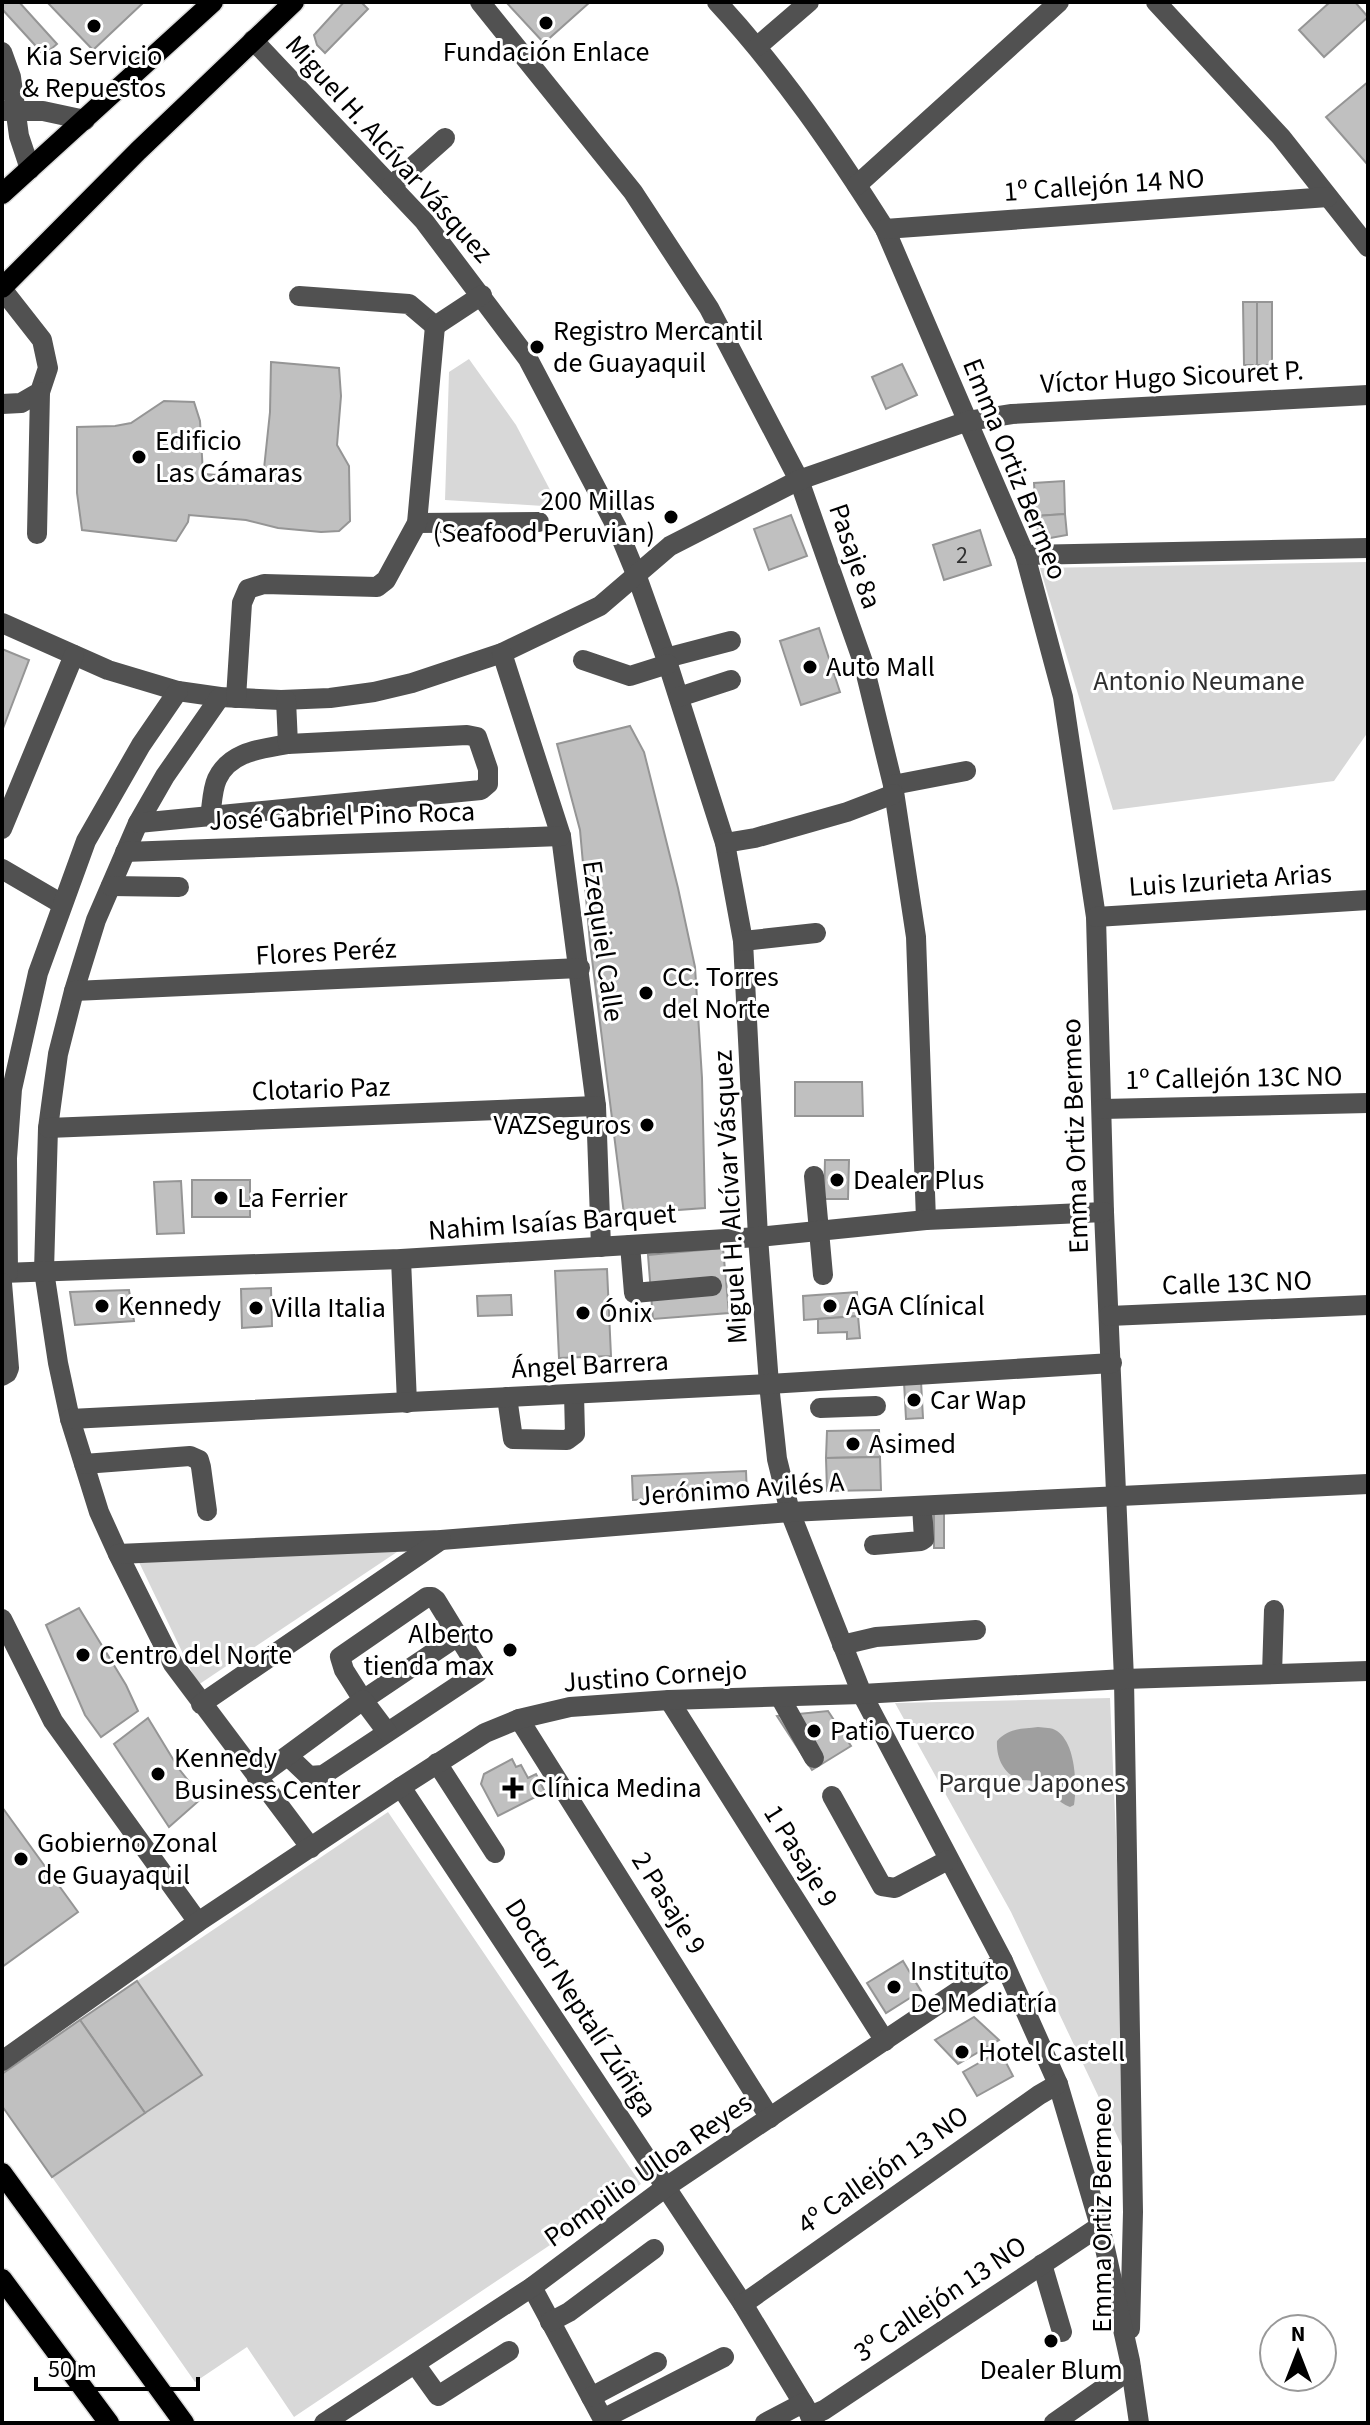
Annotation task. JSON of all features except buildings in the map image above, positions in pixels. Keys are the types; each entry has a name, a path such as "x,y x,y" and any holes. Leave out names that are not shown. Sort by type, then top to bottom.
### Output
{"main road":[{"path":"2,194 213,2"},
{"path":"2,288 293,4"},
{"path":"2,2173 184,2423"},
{"path":"2,2279 109,2423"}],"street":[{"name":"Pasaje 8a","path":"480,2 633,192 709,308 799,480 863,662 894,789 916,937 926,1220"},
{"name":"Emma Ortiz Bermeo","path":"717,2 758,46 885,229 1025,555 1063,697 1096,917 1104,1212 1124,1679 1133,2212 1130,2365"},
{"path":"758,46 809,2"},
{"path":"857,185 1059,2"},
{"path":"1156,2 1281,137 1368,247"},
{"name":"Miguel H. Alcívar Vásquez","path":"253,40 424,221 528,359 617,528 636,574 725,843 743,941 769,1384 777,1459 790,1512 862,1694 1003,1961 1058,2084 1100,2226 1130,2365 1139,2423"},
{"path":"2,52 11,77 8,110 30,169"},
{"path":"8,110 43,111 85,120"},
{"path":"391,186 445,138"},
{"name":"1º Callejón 14 NO","path":"885,229 1328,197"},
{"path":"2,288 42,340 48,368 40,392 37,534"},
{"path":"435,326 482,295"},
{"path":"299,296 409,304 435,326"},
{"path":"311,1848 173,1664 99,1512 70,1419 44,1271 48,1128 58,1054 96,920 138,823 165,776 228,698 242,603 248,589 264,584 377,587 386,580 417,523 435,326"},
{"path":"2,404 21,403 40,392"},
{"name":"Víctor Hugo Sicouret P.","path":"2,623 108,670 178,691 228,698 286,700 374,692 412,683 502,653 600,606 670,546 799,480 968,421 1012,414 1368,395"},
{"path":"417,523 539,522"},
{"path":"1025,555 1368,548"},
{"path":"583,660 630,676 731,641"},
{"name":"Ezequiel Calle","path":"502,653 561,836 596,1106 601,1247"},
{"path":"2,829 74,655"},
{"path":"679,697 731,680"},
{"path":"2,1376 9,1368 4,1276 4,1173 15,1074 38,973 86,841 141,745 178,691"},
{"path":"286,700 288,744"},
{"path":"138,823 210,817 481,790 488,784 488,769 477,737 452,735 288,744 246,752 230,762 217,779 210,817"},
{"path":"725,843 755,838 847,812 894,789 966,771"},
{"name":"José Gabriel Pino Roca","path":"125,852 561,836"},
{"path":"2,869 62,904"},
{"path":"111,886 179,887"},
{"name":"Luis Izurieta Arias","path":"1096,917 1368,900"},
{"path":"743,941 816,933"},
{"name":"Flores Peréz","path":"74,991 580,968"},
{"name":"1º Callejón 13C NO","path":"1102,1109 1368,1103"},
{"name":"Clotario Paz","path":"48,1128 596,1106"},
{"path":"814,1176 823,1275"},
{"name":"Nahim Isaías Barquet","path":"4,1276 44,1271 401,1259 758,1237 926,1220 1104,1212"},
{"path":"630,1245 634,1293 712,1286"},
{"path":"401,1259 407,1403"},
{"name":"Calle 13C NO","path":"1109,1316 1368,1305"},
{"name":"Ángel Barrera","path":"70,1419 831,1381 1112,1363"},
{"path":"831,1381 826,1408 876,1406"},
{"path":"507,1397 513,1439 567,1440 575,1434 574,1394"},
{"path":"84,1464 190,1456 199,1460 207,1511"},
{"name":"Jerónimo Avilés A","path":"118,1554 441,1540 790,1512 1368,1484"},
{"path":"874,1545 924,1539 922,1506"},
{"path":"201,1704 441,1540"},
{"path":"288,1756 309,1776 323,1775 477,1673 476,1665 436,1600 427,1597 340,1657 344,1670 387,1732"},
{"path":"1272,1674 1274,1610"},
{"path":"2,1619 53,1721 198,1922"},
{"path":"842,1645 876,1637 976,1630"},
{"path":"257,1778 363,1700 458,1636"},
{"name":"Justino Cornejo","path":"2,2061 198,1922 437,1763 485,1733 519,1719 570,1707 669,1700 1368,1671"},
{"path":"780,1697 814,1758"},
{"name":"1 Pasaje 9","path":"669,1700 885,2041"},
{"name":"2 Pasaje 9","path":"519,1719 770,2118"},
{"path":"437,1763 495,1853"},
{"name":"Doctor Neptalí Zúñiga","path":"401,1787 743,2304 809,2414"},
{"path":"832,1796 882,1886 895,1888 948,1860"},
{"name":"Pompilio Ulloa Reyes","path":"324,2423 350,2416 415,2364 532,2287 666,2187 1003,1961"},
{"name":"4º Callejón 13 NO","path":"743,2304 1058,2084"},
{"name":"3º Callejón 13 NO","path":"765,2423 824,2410 1100,2226"},
{"path":"550,2322 569,2312 654,2249"},
{"path":"1042,2264 1062,2332"},
{"path":"532,2287 604,2421 724,2357"},
{"path":"415,2364 438,2396 509,2351"},
{"path":"591,2397 657,2362"},
{"path":"1054,2423 1130,2365"}],"green space":[{"path":"469,359 516,425 559,507 445,500 449,372"},
{"name":"Antonio Neumane","path":"1368,562 1368,732 1334,781 1113,810 1040,568"},
{"path":"403,1548 198,1685 138,1560"},
{"name":"Parque Japones","path":"1110,1698 1130,2163 1011,1912 895,1703"},
{"path":"388,1812 641,2184 294,2417 247,2347 195,2382 52,2177 202,2075 137,1981"}],"shaded area":[{"path":"1038,1727 1057,1731 1072,1755 1075,1787 1074,1805 1070,1807 1041,1783 1010,1775 1000,1760 997,1741 1016,1730"}],"place":[{"name":"Fundación Enlace","path":"546,23"},
{"name":"Kia Servicio & Repuestos","path":"94,26"},
{"name":"Registro Mercantil de Guayaquil","path":"537,347"},
{"name":"Edificio Las Cámaras","path":"139,457"},
{"name":"200 Millas (Seafood Peruvian)","path":"671,517"},
{"name":"Auto Mall","path":"810,667"},
{"name":"CC. Torres del Norte","path":"646,993"},
{"name":"VAZSeguros","path":"647,1125"},
{"name":"Dealer Plus","path":"837,1180"},
{"name":"La Ferrier","path":"221,1198"},
{"name":"Kennedy","path":"102,1306"},
{"name":"AGA Clínical","path":"830,1306"},
{"name":"Villa Italia","path":"256,1308"},
{"name":"Ónix","path":"583,1313"},
{"name":"Car Wap","path":"914,1400"},
{"name":"Asimed","path":"853,1444"},
{"name":"Alberto tienda max","path":"510,1650"},
{"name":"Centro del Norte","path":"83,1655"},
{"name":"Patio Tuerco","path":"814,1731"},
{"name":"Kennedy Business Center","path":"158,1774"},
{"name":"Clínica Medina","path":"513,1788"},
{"name":"Gobierno Zonal de Guayaquil","path":"21,1859"},
{"name":"Instituto De Mediatría","path":"894,1987"},
{"name":"Hotel Castell","path":"962,2052"},
{"name":"Dealer Blum","path":"1051,2341"}]}
